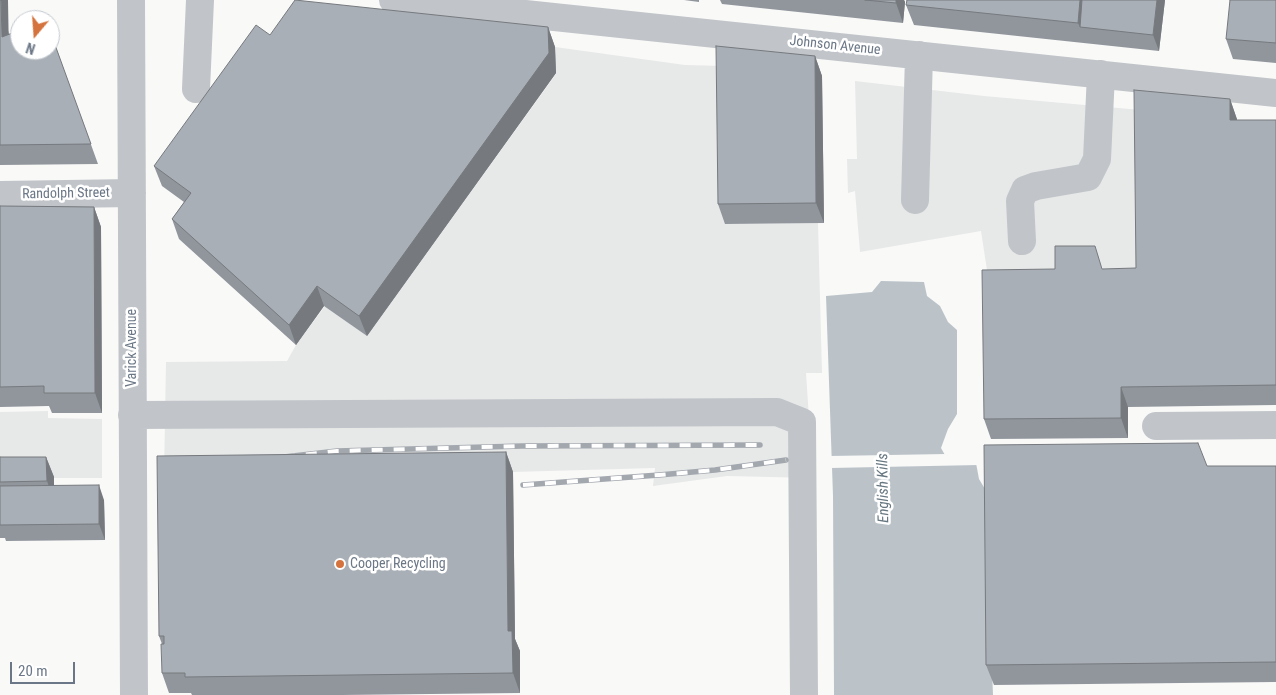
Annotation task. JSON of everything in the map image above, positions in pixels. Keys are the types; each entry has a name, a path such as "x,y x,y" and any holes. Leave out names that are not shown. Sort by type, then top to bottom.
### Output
{"street":[{"name":"Varick Avenue","path":"132,0 134,695"},
{"path":"196,89 200,0"},
{"name":"Johnson Avenue","path":"393,0 584,10 919,55 1276,93"},
{"path":"915,200 919,55"},
{"path":"1022,241 1020,201 1025,190 1036,186 1088,177 1097,159 1101,74"},
{"name":"Randolph Street","path":"0,195 132,193"},
{"path":"132,414 777,412 786,415 802,422 804,695"},
{"path":"1156,426 1276,425"}],"shaded area":[{"path":"555,47 685,65 724,66 725,224 818,223 822,373 806,373 813,478 727,476 653,486 655,468 513,472 164,476 166,362 287,361 296,345 325,306 367,336 556,74"},
{"path":"855,81 984,96 1141,110 1143,288 1109,289 1102,266 1062,289 990,290 981,231 860,252 855,191 848,193 847,159 857,159"},
{"path":"48,411 48,418 102,419 102,478 0,478 0,412"}],"water":[{"name":"English Kills","path":"881,281 924,282 927,296 940,306 948,322 957,330 957,414 948,429 941,448 950,464 976,463 979,479 985,489 993,695 834,695 833,496 826,296 872,292"}],"pier":[{"path":"947,454 951,461 977,460 979,465 830,468 830,456"}],"building":[{"path":"1,0 2,37 10,34 10,60 60,59 91,144 0,145"},
{"path":"295,0 548,27 549,53 359,316 317,286 289,325 172,219 191,193 154,166 256,25 270,35"},
{"path":"865,0 896,0 896,3"},
{"path":"907,0 1080,0 1078,23 906,5"},
{"path":"1082,0 1157,0 1153,35 1080,27"},
{"path":"1230,0 1276,0 1276,43 1226,39"},
{"path":"716,46 815,56 816,203 718,204"},
{"path":"1134,90 1230,99 1230,120 1276,120 1276,385 1121,387 1121,418 984,419 982,270 1055,269 1055,246 1095,246 1102,269 1136,268"},
{"path":"0,206 94,207 95,393 44,393 44,386 0,387"},
{"path":"1198,443 1207,466 1276,466 1276,662 986,665 984,445"},
{"name":"Cooper Recycling","path":"506,452 508,631 512,631 513,673 185,677 185,673 162,673 161,644 164,644 164,636 159,636 157,456"},
{"path":"0,457 46,457 47,481 0,482"},
{"path":"99,485 99,524 0,525 0,486"}],"railway":[{"path":"284,457 337,451 522,446 760,445"},
{"path":"523,485 715,470 786,460"}],"place":[{"name":"Cooper Recycling","path":"340,564"}]}
